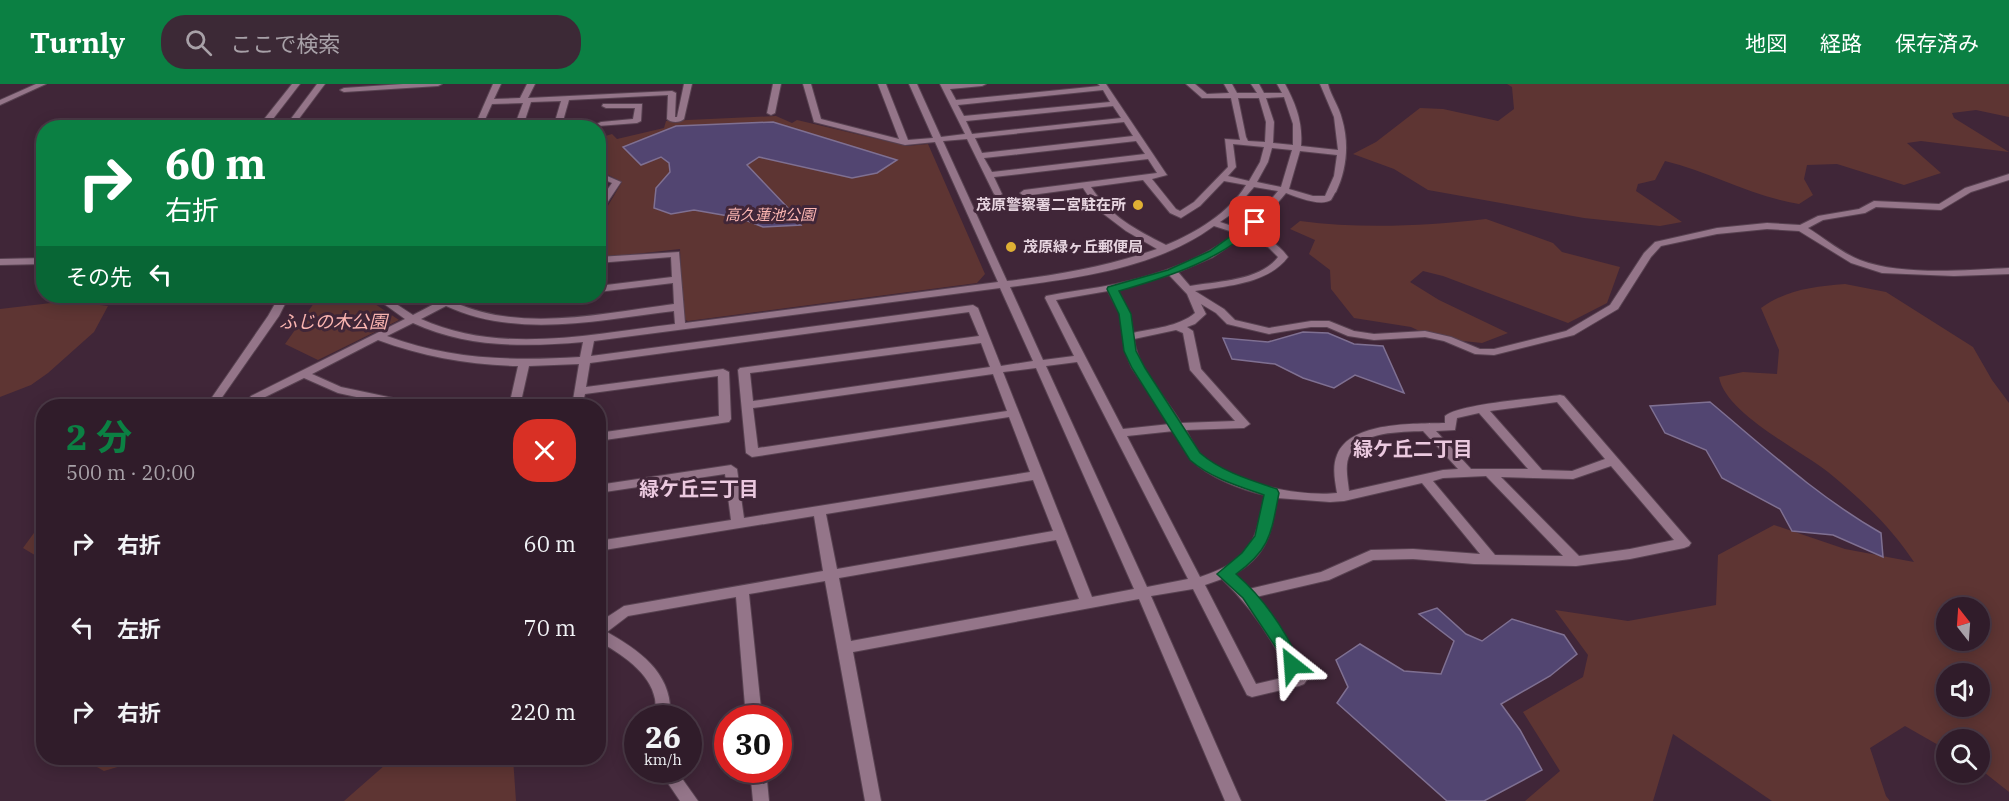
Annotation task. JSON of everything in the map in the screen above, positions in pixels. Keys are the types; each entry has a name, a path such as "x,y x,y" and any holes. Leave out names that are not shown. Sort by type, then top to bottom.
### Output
{"street":[{"path":"0,103 42,84"},
{"path":"267,120 296,84"},
{"path":"294,120 321,84"},
{"path":"348,84 344,90 438,84"},
{"path":"484,120 497,84"},
{"path":"521,120 531,84"},
{"path":"674,84 671,119 680,119 688,84"},
{"path":"771,113 777,84"},
{"path":"807,84 817,120 905,143 1125,120"},
{"path":"882,84 905,143"},
{"path":"913,84 1143,593 1233,801"},
{"path":"982,84 945,86 998,194"},
{"path":"1190,84 1205,96 1287,94"},
{"path":"1227,84 1234,95 1245,142"},
{"path":"388,303 412,319 458,335 502,342 589,338 1048,279 1135,261 1166,249 1214,223 1252,184 1261,170 1270,145 1269,117 1262,95 1255,84"},
{"path":"1225,574 1248,594 1286,650 1299,680 1252,691 1050,298 1112,289 1172,272 1213,253 1242,233 1267,211 1284,190 1298,148 1297,119 1281,84"},
{"path":"1223,178 1284,190 1312,199 1328,198 1342,165 1343,142 1334,106 1324,84"},
{"path":"953,103 1103,86 1163,175 1024,193"},
{"path":"489,102 672,93"},
{"path":"602,120 608,96"},
{"path":"560,120 567,98"},
{"path":"962,119 1115,104"},
{"path":"606,106 639,106 640,109 637,121 606,126"},
{"path":"979,156 1138,138"},
{"path":"1147,178 1173,211 1182,215 1197,204 1232,166 1228,141 1342,153"},
{"path":"989,175 1149,156"},
{"path":"606,177 617,182 606,199"},
{"path":"1801,228 1821,218 1862,211 1874,204 1941,207 1968,190 2009,177"},
{"path":"1086,186 1100,207 1129,229 1166,249"},
{"path":"1190,292 1265,272 1280,262 1282,257 1276,248 1214,223"},
{"path":"1172,272 1190,292 1231,322 1269,331 1311,324 1329,324 1352,334 1374,337 1425,334 1447,339 1479,352 1494,352 1512,345 1570,333 1614,307 1647,255 1658,244 1742,227 1801,228 1854,261 1882,270 1954,273 2009,271"},
{"path":"606,259 676,254 680,327"},
{"path":"0,262 36,261"},
{"path":"606,288 678,279"},
{"path":"1112,289 1125,314 1130,351 1138,368 1195,456 1206,466 1249,486 1272,493 1330,498 1344,497 1443,474 1489,472 1540,476 1573,475 1614,460"},
{"path":"1127,337 1191,322 1201,314 1190,292"},
{"path":"216,399 244,358 260,341 280,303"},
{"path":"254,399 443,303"},
{"path":"448,303 490,316 540,321 569,320 678,307"},
{"path":"377,336 406,348 452,359 524,364 585,360 973,308 1088,603"},
{"path":"782,313 785,333"},
{"path":"1119,433 1177,427 1244,424 1196,370 1188,331 1177,327"},
{"path":"578,399 589,338"},
{"path":"984,339 744,370 752,453 1015,413"},
{"path":"747,405 1081,358"},
{"path":"516,399 524,364"},
{"path":"580,392 723,372 725,418 606,436"},
{"path":"304,374 338,390 380,399"},
{"path":"1248,594 1324,576 1371,555 1413,554 1576,561 1684,543 1560,398 1482,409 1451,416 1451,427 1388,430 1354,441 1345,451 1340,470 1344,497"},
{"path":"1482,409 1540,476"},
{"path":"1427,428 1468,473"},
{"path":"606,488 731,469 738,523"},
{"path":"1489,472 1576,561"},
{"path":"606,545 1038,475"},
{"path":"1424,478 1491,559"},
{"path":"844,648 1196,583 1225,574 1248,557 1263,537 1272,493"},
{"path":"819,510 873,801"},
{"path":"606,626 624,611 1061,534"},
{"path":"742,590 753,705"},
{"path":"606,637 624,648 650,673 663,700 663,705"},
{"path":"677,783 690,801"},
{"path":"759,783 761,801"}],"green space":[{"path":"1507,84 2009,84 2009,117 1976,110 1952,113 1954,118 2009,152 1921,141 1907,143 1941,173 1904,185 1837,164 1807,165 1804,179 1813,195 1799,204 1765,196 1665,161 1655,180 1638,184 1636,191 1682,222 1660,226 1584,218 1428,190 1394,169 1353,154 1376,142 1420,108 1443,109 1498,121 1514,109 1512,87"},
{"name":"高久蓮池公園","path":"776,116 792,123 797,120 907,146 928,144 985,274 977,283 688,321 683,319 680,249 606,257 606,209 622,182 606,174 606,136 612,134 617,139 664,128 666,121"},
{"path":"1486,219 1553,243 1562,252 1620,267 1607,303 1568,323 1443,276 1423,271 1410,282 1439,300 1508,333 1482,343 1434,338 1411,327 1354,318 1331,289 1330,270 1309,254 1315,240 1290,229 1300,221 1393,226"},
{"path":"1845,284 1886,292 1973,347 1992,380 2009,403 2009,792 1990,777 1990,729 1936,729 1936,744 1905,726 1870,748 1886,796 1890,801 1772,801 1673,734 1653,801 1525,801 1560,771 1523,712 1583,677 1588,655 1555,610 1628,621 1716,605 1718,555 1774,525 1845,549 1914,562 1885,525 1852,493 1828,472 1765,430 1735,404 1724,391 1719,377 1743,372 1777,374 1779,350 1761,308 1791,293"},
{"path":"51,303 108,306 94,332 48,373 31,385 0,397 0,309"},
{"name":"ふじの木公園","path":"314,303 374,303 399,320 318,360 285,344"},
{"path":"36,530 36,556 23,548"},
{"path":"93,765 124,765 104,771"},
{"path":"385,765 513,765 516,801 344,801"}],"shaded area":[{"path":"773,122 897,160 877,173 852,178 759,157 747,165 801,225 763,227 740,218 694,210 671,214 654,208 656,188 670,172 669,163 661,157 641,165 623,147 676,126"},
{"path":"1303,332 1328,333 1354,344 1383,346 1404,393 1355,375 1334,388 1303,378 1275,364 1232,359 1223,338 1268,342"},
{"path":"1710,402 1814,488 1881,533 1883,557 1833,535 1792,531 1780,509 1722,478 1706,450 1665,433 1650,406"},
{"path":"1437,608 1466,634 1482,641 1512,619 1564,635 1577,654 1550,676 1501,704 1520,730 1542,770 1484,801 1447,801 1337,703 1348,687 1336,660 1360,644 1404,671 1441,674 1454,641 1419,614"}],"place":[{"name":"茂原警察署二宮駐在所","path":"1138,205"},
{"name":"茂原緑ヶ丘郵便局","path":"1011,247"}],"district":[{"name":"緑ケ丘二丁目","path":"1413,449"},
{"name":"緑ケ丘三丁目","path":"699,489"}],"route":[{"path":"1255,222 1236,239 1213,253 1172,272 1112,289 1123,307 1130,351 1138,368 1166,407 1195,456 1206,466 1236,481 1272,493 1263,537 1248,557 1225,574 1248,594 1286,650 1292,665"}]}
